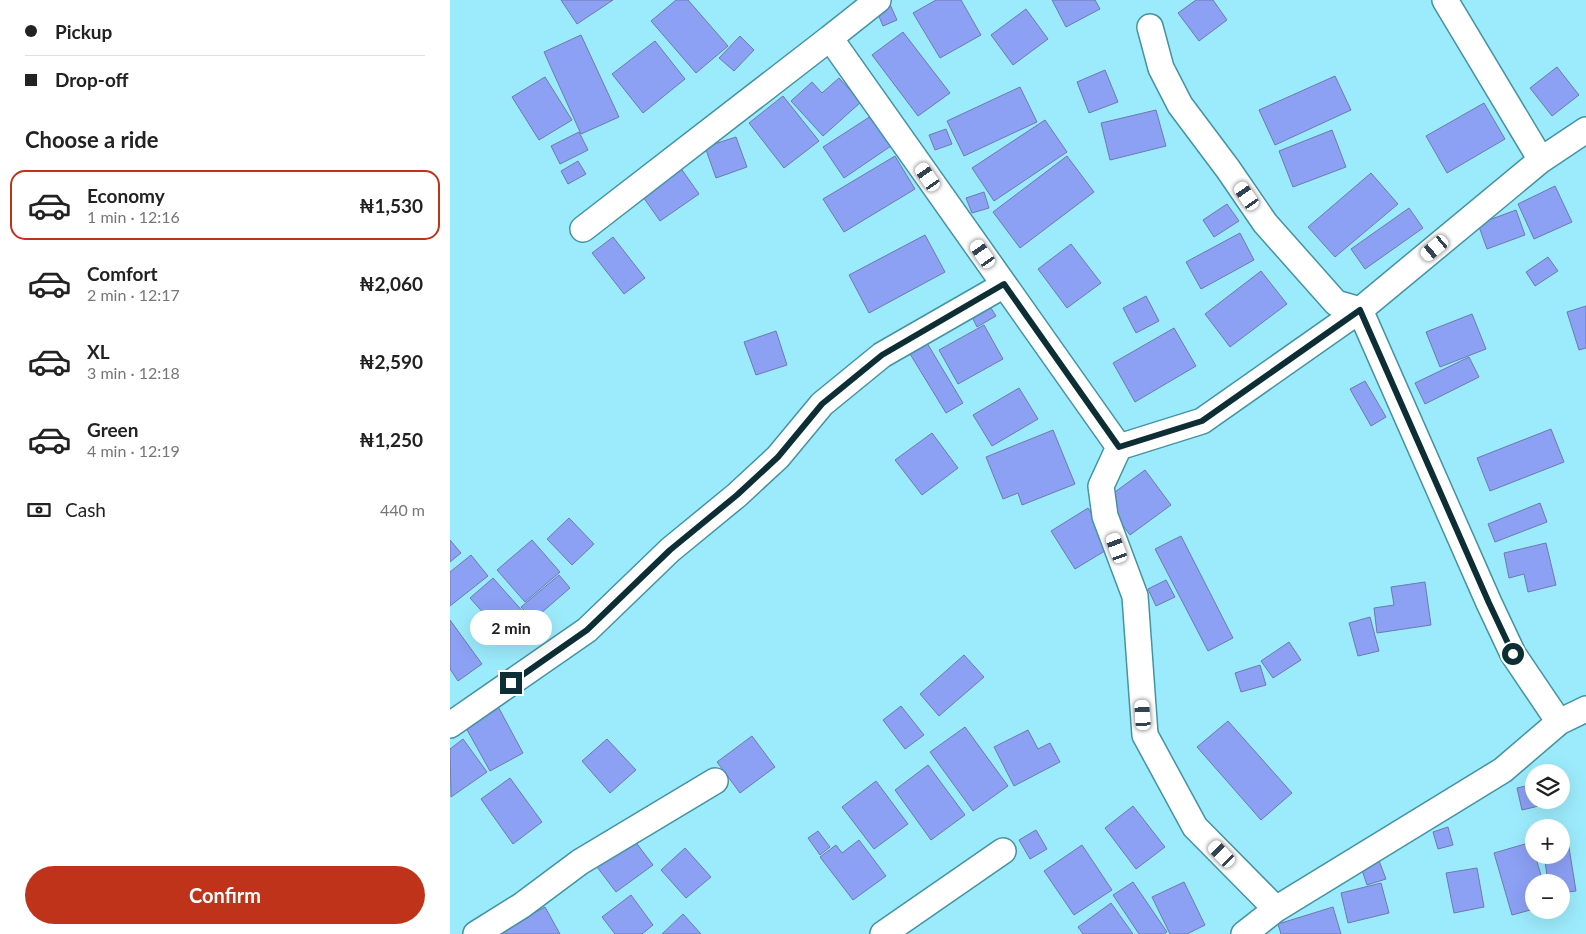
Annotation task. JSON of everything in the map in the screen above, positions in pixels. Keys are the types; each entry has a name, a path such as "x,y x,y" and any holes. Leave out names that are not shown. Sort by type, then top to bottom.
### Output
{"street":[{"path":"584,229 878,0"},
{"path":"1445,0 1542,160"},
{"path":"1150,27 1161,68 1180,105 1228,168 1265,223 1336,303 1360,310 1513,654 1559,722"},
{"path":"830,38 1119,447"},
{"path":"1276,909 1195,827 1145,735 1135,596 1105,516 1101,486 1119,447 1202,421 1360,310 1542,160 1586,130"},
{"path":"450,725 587,630 670,550 737,495 778,457 822,404 882,355 1004,284"},
{"path":"1244,934 1276,909 1503,770 1559,722 1586,709"},
{"path":"476,934 521,906 580,862 715,781"},
{"path":"883,934 1003,851"}],"building":[{"path":"561,0 613,0 577,24"},
{"path":"676,0 688,0 728,46 696,73 651,21"},
{"path":"936,0 961,0 981,35 940,58 913,13"},
{"path":"1052,0 1095,0 1100,9 1066,27"},
{"path":"1196,0 1213,0 1227,20 1199,41 1178,13"},
{"path":"889,2 897,20 883,26 875,7"},
{"path":"1026,9 1048,39 1013,65 991,35"},
{"path":"903,32 950,93 918,116 872,55"},
{"path":"581,35 619,117 581,134 544,52"},
{"path":"740,36 754,50 734,71 719,58"},
{"path":"655,41 685,79 643,113 612,74"},
{"path":"1557,67 1579,95 1552,116 1530,88"},
{"path":"1105,70 1118,102 1089,113 1077,82"},
{"path":"1335,76 1351,110 1275,145 1259,110"},
{"path":"545,77 572,120 539,140 512,97"},
{"path":"839,78 861,102 823,136 791,101 812,82 822,93"},
{"path":"1020,87 1037,122 964,156 947,121"},
{"path":"783,96 819,141 784,168 749,123"},
{"path":"1484,103 1505,139 1447,173 1426,136"},
{"path":"1156,110 1166,146 1110,160 1101,123"},
{"path":"871,116 891,146 844,178 823,147"},
{"path":"1045,120 1067,152 994,201 972,168"},
{"path":"946,129 952,144 935,150 929,135"},
{"path":"1332,130 1346,167 1293,187 1279,151"},
{"path":"579,132 588,150 560,164 551,146"},
{"path":"736,137 747,167 716,178 705,147"},
{"path":"895,156 915,189 844,232 823,199"},
{"path":"1067,156 1094,192 1020,248 993,212"},
{"path":"578,161 586,174 568,184 561,171"},
{"path":"680,167 699,194 660,221 641,194"},
{"path":"1371,173 1398,204 1335,257 1308,227"},
{"path":"1555,186 1572,222 1534,239 1518,204"},
{"path":"984,192 989,208 972,213 966,198"},
{"path":"1227,204 1239,221 1214,237 1203,220"},
{"path":"1409,208 1423,228 1365,269 1351,249"},
{"path":"1516,210 1525,235 1487,249 1478,224"},
{"path":"1240,233 1254,260 1201,289 1186,262"},
{"path":"925,235 945,272 869,313 849,275"},
{"path":"613,237 645,278 624,294 592,253"},
{"path":"1071,244 1101,283 1067,308 1038,269"},
{"path":"1548,257 1558,271 1535,286 1526,272"},
{"path":"1261,271 1287,304 1230,347 1205,314"},
{"path":"1146,296 1159,321 1136,333 1123,308"},
{"path":"989,305 996,316 977,327 971,315"},
{"path":"1586,306 1586,348 1579,350 1567,312"},
{"path":"1472,314 1486,349 1440,367 1426,332"},
{"path":"984,325 1003,359 958,384 939,350"},
{"path":"1174,328 1196,366 1135,402 1113,363"},
{"path":"776,331 787,365 756,375 744,342"},
{"path":"924,338 963,403 946,413 907,349"},
{"path":"1469,357 1479,377 1425,404 1415,383"},
{"path":"1365,381 1386,417 1371,426 1350,389"},
{"path":"1019,388 1038,419 992,446 973,415"},
{"path":"1551,429 1564,462 1490,491 1477,458"},
{"path":"1053,430 1075,484 1022,505 1018,493 1003,499 986,457"},
{"path":"932,433 958,468 922,495 895,460"},
{"path":"1145,470 1171,505 1130,535 1104,500"},
{"path":"1540,503 1547,522 1495,542 1488,524"},
{"path":"1088,508 1113,546 1075,569 1051,531"},
{"path":"569,518 594,544 572,565 547,539"},
{"path":"1181,536 1233,638 1208,651 1155,549"},
{"path":"450,540 461,553 450,562"},
{"path":"532,540 560,572 525,602 497,570"},
{"path":"1546,543 1556,585 1528,592 1524,574 1509,578 1504,553"},
{"path":"471,555 488,576 450,606 450,572"},
{"path":"559,575 570,588 533,620 521,607"},
{"path":"493,578 533,623 510,643 470,598"},
{"path":"1166,580 1175,597 1156,606 1148,589"},
{"path":"1425,582 1431,625 1377,633 1374,608 1394,605 1391,587"},
{"path":"1370,617 1379,651 1358,656 1349,623"},
{"path":"450,620 482,664 458,681 450,669"},
{"path":"1289,642 1301,660 1273,678 1261,661"},
{"path":"964,655 984,677 939,716 920,694"},
{"path":"1260,665 1266,685 1241,692 1235,673"},
{"path":"495,701 523,753 490,771 461,719"},
{"path":"901,706 924,735 905,749 883,720"},
{"path":"1228,721 1292,793 1261,820 1197,747"},
{"path":"965,727 1008,786 973,811 930,752"},
{"path":"1028,730 1038,749 1050,743 1060,762 1014,786 994,747"},
{"path":"752,736 775,767 740,793 717,762"},
{"path":"463,739 487,772 451,797 450,749"},
{"path":"607,739 636,770 610,793 582,761"},
{"path":"928,765 965,815 931,840 895,790"},
{"path":"510,778 542,822 513,844 481,799"},
{"path":"876,781 908,824 874,849 842,807"},
{"path":"1525,786 1526,809 1522,810 1517,788"},
{"path":"1133,806 1165,847 1136,869 1105,828"},
{"path":"1448,827 1453,845 1438,849 1433,832"},
{"path":"1036,830 1047,849 1030,859 1019,840"},
{"path":"818,831 830,847 820,855 808,838"},
{"path":"631,836 653,865 616,892 594,863"},
{"path":"859,840 886,876 853,900 820,857 836,845 842,853"},
{"path":"1525,844 1525,864 1538,864 1541,874 1525,874 1525,911 1512,915 1494,853"},
{"path":"1082,845 1112,890 1074,915 1044,871"},
{"path":"685,848 711,877 686,898 661,870"},
{"path":"1570,854 1576,891 1570,892 1570,874 1547,874 1545,864 1570,864"},
{"path":"1378,858 1386,879 1367,885 1360,864"},
{"path":"1477,868 1484,907 1454,913 1446,873"},
{"path":"1133,882 1167,932 1163,934 1139,934 1113,895"},
{"path":"1184,882 1205,925 1187,934 1170,934 1152,897"},
{"path":"1381,883 1389,913 1348,923 1341,893"},
{"path":"631,895 653,925 642,934 615,934 602,917"},
{"path":"1111,903 1133,934 1083,934 1078,927"},
{"path":"545,907 560,934 496,934"},
{"path":"1333,907 1341,934 1281,934 1278,924"},
{"path":"683,914 701,934 662,934"}],"route":[{"path":"511,683 587,630 670,550 737,495 778,457 822,404 882,355 1004,284 1119,447 1202,421 1360,310 1513,654"}]}
